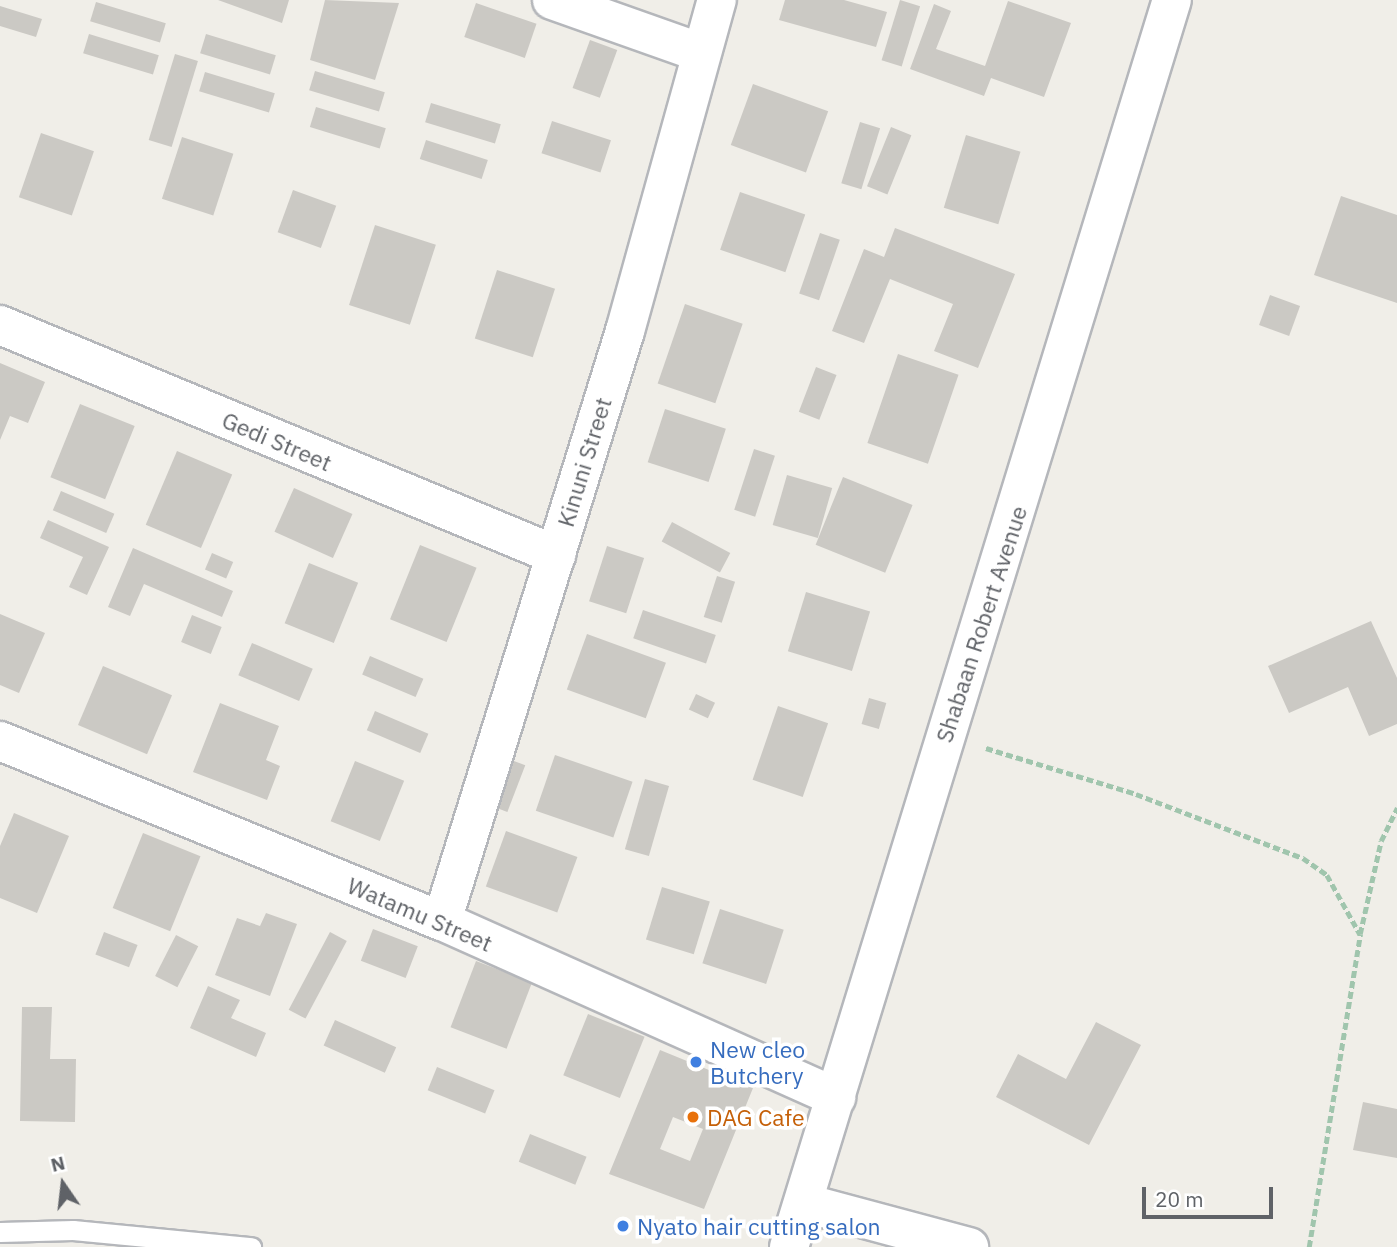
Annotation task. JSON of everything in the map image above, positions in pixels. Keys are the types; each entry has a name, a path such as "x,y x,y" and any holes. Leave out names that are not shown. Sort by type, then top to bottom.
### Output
{"street":[{"path":"552,0 699,52"},
{"name":"Kinuni Street","path":"442,921 625,331 699,52 717,0"},
{"name":"Shabaan Robert Avenue","path":"789,1247 805,1203 944,737 1172,0"},
{"name":"Gedi Street","path":"0,325 555,555"},
{"name":"Watamu Street","path":"0,740 442,921 836,1097"},
{"path":"805,1203 969,1247"}],"lane":[{"path":"0,1232 73,1230 251,1247"}],"path":[{"path":"944,737 1136,794 1303,858 1327,875 1360,934"},
{"path":"1309,1247 1360,934 1381,841 1397,808"}],"building":[{"path":"218,0 289,0 282,23"},
{"path":"325,0 399,3 375,80 310,60"},
{"path":"785,0 844,0 887,12 876,47 779,20"},
{"path":"900,0 920,6 902,66 882,60"},
{"path":"1008,1 1071,23 1044,97 991,78 984,96 910,69 934,4 951,11 936,49 985,66"},
{"path":"96,2 166,23 160,42 90,21"},
{"path":"476,3 537,24 525,58 464,37"},
{"path":"0,6 42,19 36,37 0,26"},
{"path":"89,34 159,55 153,74 83,53"},
{"path":"206,34 276,55 270,74 200,53"},
{"path":"590,40 617,50 600,98 573,88"},
{"path":"175,54 198,61 172,147 149,140"},
{"path":"315,71 385,92 379,111 309,90"},
{"path":"205,72 275,93 269,112 199,91"},
{"path":"753,84 828,111 806,172 731,145"},
{"path":"431,103 501,124 495,143 425,122"},
{"path":"316,107 386,128 380,148 310,127"},
{"path":"552,121 611,140 600,172 541,153"},
{"path":"860,122 880,128 861,189 841,183"},
{"path":"891,127 911,135 887,195 867,186"},
{"path":"41,133 94,151 72,216 19,197"},
{"path":"966,135 1021,152 998,224 944,208"},
{"path":"182,137 233,154 213,216 162,199"},
{"path":"426,140 488,160 482,179 420,159"},
{"path":"293,190 336,206 321,248 278,232"},
{"path":"740,192 805,214 785,272 720,250"},
{"path":"1341,196 1397,215 1397,303 1314,275"},
{"path":"375,225 436,245 410,325 349,305"},
{"path":"895,228 1015,274 978,368 934,351 953,304 890,279 864,343 832,331 864,249 884,257"},
{"path":"820,233 840,240 819,300 799,294"},
{"path":"497,270 555,289 533,357 475,338"},
{"path":"1270,295 1300,306 1289,336 1259,325"},
{"path":"685,304 743,324 715,403 658,383"},
{"path":"898,354 959,375 928,464 867,443"},
{"path":"0,363 45,382 28,423 10,416 0,440"},
{"path":"816,367 837,375 819,420 799,412"},
{"path":"80,404 135,426 105,499 50,477"},
{"path":"665,409 726,429 709,482 648,462"},
{"path":"754,449 775,456 755,517 734,510"},
{"path":"177,451 232,474 201,548 146,525"},
{"path":"787,475 832,488 818,538 773,525"},
{"path":"843,477 913,505 885,573 816,545"},
{"path":"294,488 352,514 333,558 274,532"},
{"path":"61,491 114,514 106,533 53,510"},
{"path":"48,520 109,547 87,595 69,587 83,557 40,538"},
{"path":"672,522 730,553 720,572 662,541"},
{"path":"420,545 477,568 447,642 390,619"},
{"path":"607,546 644,558 626,613 589,601"},
{"path":"133,548 233,591 222,617 144,584 130,616 108,607"},
{"path":"212,553 233,562 226,579 205,570"},
{"path":"309,563 358,583 334,643 285,623"},
{"path":"717,576 735,582 722,623 704,617"},
{"path":"806,592 870,612 852,671 788,651"},
{"path":"643,610 716,635 706,663 633,638"},
{"path":"0,614 45,633 19,693 0,685"},
{"path":"192,615 222,627 211,654 181,642"},
{"path":"1371,621 1397,678 1397,724 1369,736 1348,687 1289,713 1268,666"},
{"path":"587,634 666,663 646,718 567,689"},
{"path":"252,643 313,669 299,701 238,675"},
{"path":"370,656 423,679 416,697 362,674"},
{"path":"103,666 172,695 147,754 78,725"},
{"path":"696,694 715,703 708,718 689,709"},
{"path":"869,698 886,703 879,729 862,724"},
{"path":"220,703 279,726 266,760 280,766 267,800 193,772"},
{"path":"778,706 828,723 803,797 753,780"},
{"path":"375,711 428,734 420,753 367,730"},
{"path":"555,755 633,782 613,837 536,811"},
{"path":"501,756 525,765 507,812 483,803"},
{"path":"355,761 404,781 380,841 331,821"},
{"path":"645,779 669,786 649,856 625,849"},
{"path":"14,813 69,836 37,913 0,898 0,846"},
{"path":"506,831 577,857 557,912 486,886"},
{"path":"143,833 200,856 170,931 113,908"},
{"path":"662,887 710,902 694,954 646,940"},
{"path":"720,909 784,930 766,984 702,963"},
{"path":"266,913 297,924 270,996 215,975 237,918 260,926"},
{"path":"373,929 418,946 406,978 361,961"},
{"path":"104,932 138,945 129,967 95,954"},
{"path":"330,932 347,941 305,1019 289,1010"},
{"path":"176,935 198,946 177,987 155,976"},
{"path":"476,961 532,983 507,1049 451,1027"},
{"path":"208,986 240,1000 231,1018 266,1033 256,1057 190,1028"},
{"path":"22,1007 52,1007 50,1059 76,1059 75,1122 20,1121"},
{"path":"588,1014 645,1037 620,1098 563,1075"},
{"path":"335,1020 396,1047 385,1073 324,1046"},
{"path":"1096,1022 1141,1045 1089,1145 996,1097 1018,1054 1066,1079"},
{"path":"660,1050 753,1088 704,1209 609,1174","holes":["673,1117 703,1129 690,1161 660,1149"]},
{"path":"437,1067 494,1090 485,1113 428,1090"},
{"path":"1363,1102 1397,1109 1397,1158 1353,1150"},
{"path":"530,1134 587,1157 575,1185 519,1162"}],"place":[{"name":"New cleo Butchery","path":"696,1062"},
{"name":"DAG Cafe","path":"693,1117"},
{"name":"Nyato hair cutting salon","path":"623,1226"}]}
